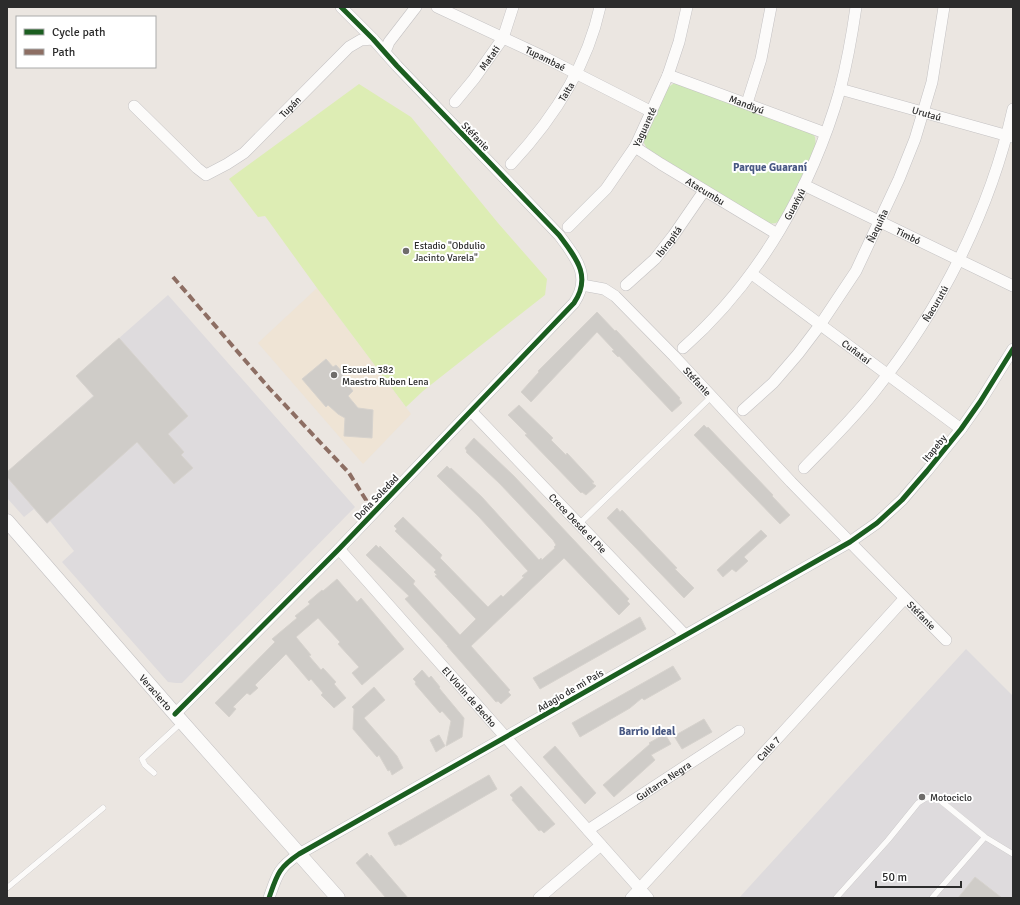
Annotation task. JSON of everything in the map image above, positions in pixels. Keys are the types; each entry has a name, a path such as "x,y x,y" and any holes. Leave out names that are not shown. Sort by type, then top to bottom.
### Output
{"street":[{"name":"Stéfanie","path":"341,7 559,236 578,261 582,272 582,285 604,289 615,296 712,396 791,482 904,599 946,640"},
{"path":"385,52 389,42 416,7"},
{"name":"Tupambaé","path":"437,7 652,112"},
{"name":"Matati","path":"455,102 474,79 503,38 513,7"},
{"name":"Taita","path":"511,164 552,115 576,74 589,44 600,7"},
{"name":"Yaguareté","path":"568,227 606,189 635,147 668,75 679,42 687,7"},
{"path":"747,103 761,59 770,7"},
{"name":"Guaviyú","path":"683,348 727,303 752,274 777,234 804,185 825,134 840,89 856,7"},
{"name":"Ñaquiña","path":"742,410 773,383 798,354 820,325 856,270 899,179 915,139 932,82 944,7"},
{"name":"Tupán","path":"134,106 206,175 228,164 244,153 349,47 361,40 373,39"},
{"name":"Mandiyú","path":"668,75 747,103 825,134"},
{"name":"Urutaú","path":"840,89 1010,137"},
{"name":"Ñacurutú","path":"804,468 846,425 888,375 926,320 959,260 990,187 1010,137 1013,109"},
{"name":"Atacumbu","path":"635,147 704,191 777,234"},
{"name":"Timbó","path":"804,185 1013,286"},
{"name":"Ibirapitá","path":"626,285 655,259 704,191"},
{"name":"Cuñataí","path":"752,274 961,429"},
{"name":"Doña Soledad","path":"178,718 574,303 579,295 582,285"},
{"name":"Itapeby","path":"850,542 877,523 902,500 961,429 980,402 1013,349"},
{"name":"Crece Desde el Pie","path":"471,411 685,635"},
{"name":"Veracierto","path":"7,521 178,718 338,898"},
{"name":"Adagio de mi País","path":"269,898 280,869 299,854 850,542"},
{"name":"El Violín de Becho","path":"339,549 648,898"},
{"name":"Calle 7","path":"631,898 904,599"},
{"name":"Guitarra Negra","path":"588,830 739,731"},
{"path":"539,898 601,845"}],"lane":[{"path":"579,524 712,396"},
{"path":"154,773 145,765 142,759 178,718"},
{"path":"836,898 888,840 918,803 926,798 936,797 985,837 1013,854"},
{"path":"7,888 104,808"},
{"path":"932,898 985,837"}],"shaded area":[{"name":"Escuela 382 Maestro Ruben Lena","path":"317,288 411,414 363,464 258,343"},
{"path":"168,295 355,507 182,683 168,682 62,562 74,551 50,521 47,524 34,509 24,517 7,498 7,472 93,396 76,376"},
{"name":"Motociclo","path":"966,649 1013,696 1013,898 739,898"}],"green space":[{"path":"676,82 812,133 815,137 816,147 780,220 776,223 768,224 647,149 643,141 667,88"},
{"name":"Estadio \"Obdulio Jacinto Varela\"","path":"359,84 411,117 498,223 547,279 545,295 423,391 406,407 265,216 258,217 229,179"}],"building":[{"path":"597,312 680,398 679,399 682,403 672,412 619,356 618,357 612,351 614,350 597,332 531,402 521,392 539,372 538,371"},
{"path":"119,338 188,416 168,434 184,452 181,455 193,468 174,484 137,442 47,523 7,477 7,472 94,396 76,376"},
{"path":"326,359 333,367 336,365 344,374 342,376 350,384 349,386 353,391 348,396 358,408 373,410 372,438 344,436 345,418 328,405 326,407 302,379"},
{"path":"519,405 553,438 551,440 566,455 567,453 594,482 592,483 596,486 586,495 582,492 581,493 525,435 527,434 508,415"},
{"path":"704,425 707,428 708,427 773,495 772,496 790,515 780,524 694,435"},
{"path":"474,438 514,476 629,599 627,601 630,604 619,615 564,558 471,646 510,690 508,692 511,695 501,704 498,701 496,702 405,599 409,596 366,555 376,545 379,548 380,546 415,581 413,584 460,635 476,619 435,576 437,575 434,572 436,570 395,531 397,529 394,526 403,517 442,555 440,558 488,607 501,595 503,597 524,577 522,576 528,571 479,517 437,476 447,466 482,497 539,560 541,558 542,560 555,548 554,547 556,545 553,540 499,483 466,452 467,451 465,448"},
{"path":"617,508 620,512 622,510 694,588 684,598 607,518"},
{"path":"761,530 767,536 744,557 748,561 736,572 732,569 723,577 717,570"},
{"path":"337,579 357,602 361,598 404,649 362,685 352,673 359,667 338,644 340,642 318,618 296,637 321,670 323,668 336,682 334,684 346,698 334,708 321,695 323,693 311,679 309,681 286,654 255,685 258,688 250,695 247,693 233,707 236,709 229,717 215,703 275,642 272,639 297,618 295,616 310,604 308,602"},
{"path":"640,617 646,629 540,689 533,678"},
{"path":"673,666 681,679 644,700 642,698 630,708 580,737 572,723"},
{"path":"422,670 429,678 431,676 464,718 462,737 446,746 451,721 442,711 440,713 415,684 416,682 413,679"},
{"path":"374,687 385,700 364,718 397,756 403,768 392,775 379,755 377,757 353,729 354,709 352,707"},
{"path":"704,719 712,732 682,749 674,736"},
{"path":"665,734 671,744 651,755 655,760 614,797 603,785 650,744 649,743"},
{"path":"439,735 445,746 436,752 430,740"},
{"path":"555,746 596,793 585,804 543,757"},
{"path":"489,775 497,789 400,845 395,846 388,833"},
{"path":"521,786 555,824 544,833 541,830 539,831 512,800 513,798 510,795"},
{"path":"367,853 370,857 371,855 408,898 386,898 356,863"},
{"path":"975,877 1002,898 958,898"}],"marked path":[{"path":"173,277 269,388 349,473 366,500 368,519"}],"cycle path":[{"path":"175,714 339,549 574,303 582,284 580,268 559,235 341,7"},
{"path":"269,898 274,883 282,868 299,854 850,542 877,523 902,500 961,429 980,402 1013,349"}],"place":[{"name":"Estadio \"Obdulio Jacinto Varela\"","path":"406,251"},
{"name":"Escuela 382 Maestro Ruben Lena","path":"334,375"},
{"name":"Motociclo","path":"922,797"}],"district":[{"name":"Parque Guaraní","path":"770,167"},
{"name":"Barrio Ideal","path":"647,731"}]}
